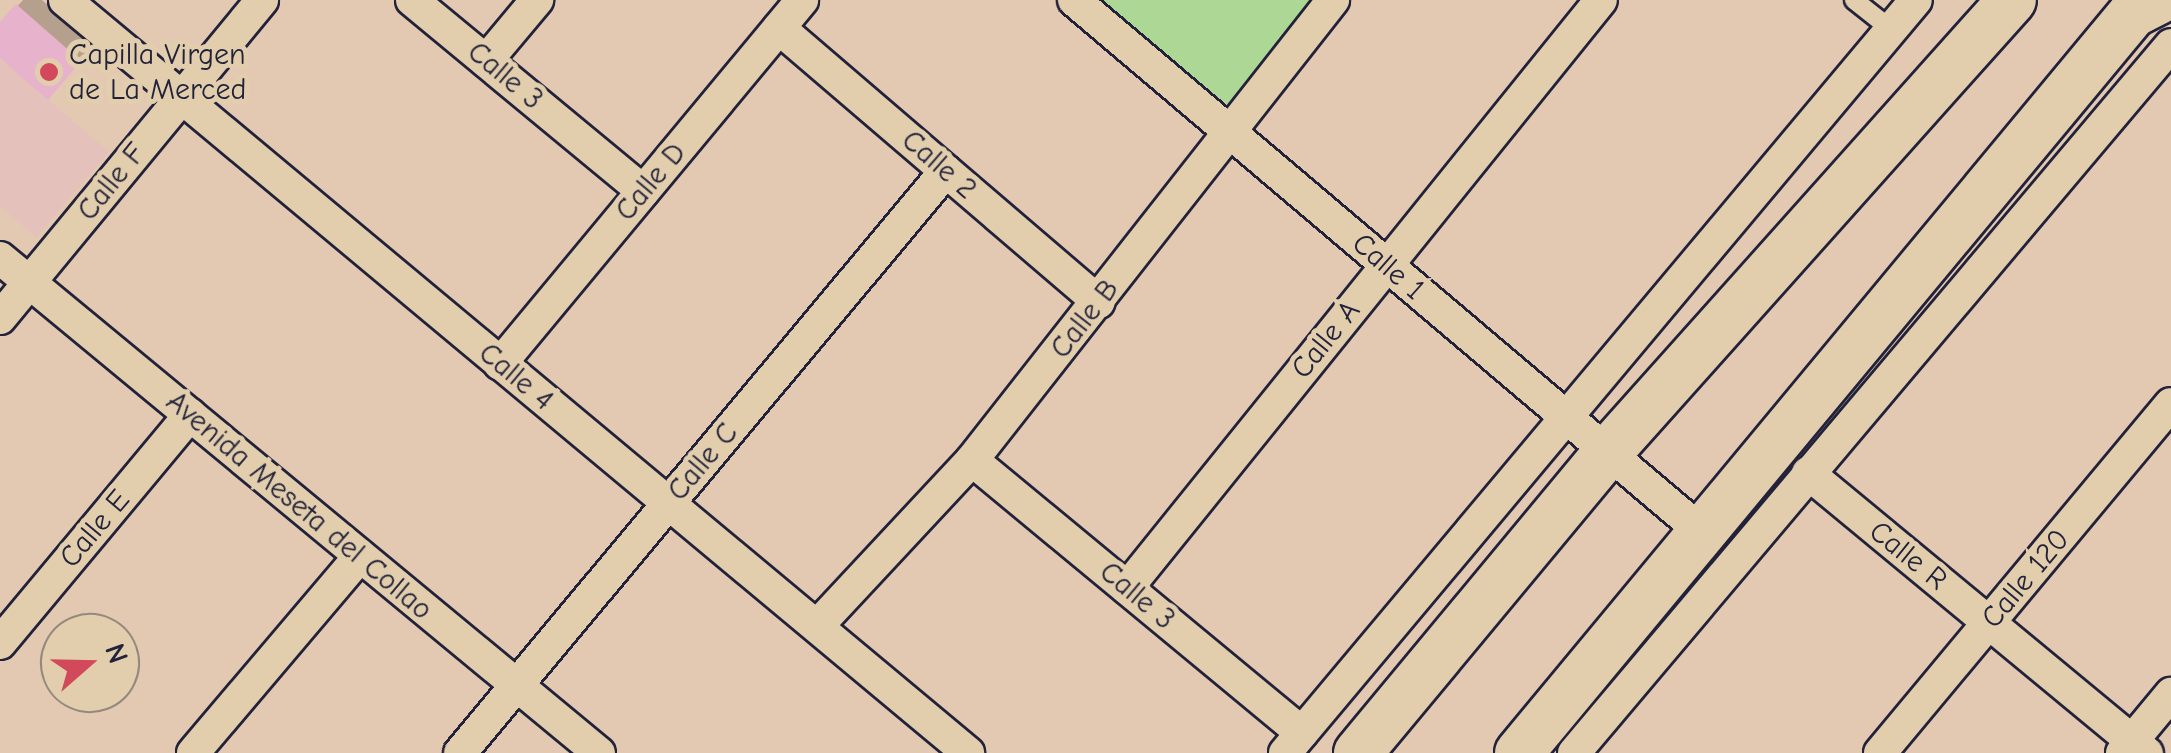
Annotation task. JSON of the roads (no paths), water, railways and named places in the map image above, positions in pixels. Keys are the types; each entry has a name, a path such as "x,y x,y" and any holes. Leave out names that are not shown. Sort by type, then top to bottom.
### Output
{"main road":[{"path":"1358,753 1608,452 2012,0"},
{"path":"1519,753 1702,532 2149,19"}],"street":[{"name":"Calle 4","path":"65,0 668,504 819,624 968,753"},
{"name":"Calle F","path":"0,318 262,0"},
{"name":"Calle 3","path":"412,0 643,191"},
{"path":"486,61 537,0"},
{"name":"Calle D","path":"500,364 802,0"},
{"name":"Calle 1","path":"1074,0 1230,127 1386,266 1702,532"},
{"name":"Calle B","path":"819,624 972,460 1100,302 1230,127 1333,0"},
{"name":"Calle A","path":"1127,588 1601,0"},
{"path":"1293,743 1916,0"},
{"path":"1574,753 1808,473 2149,19"},
{"name":"Calle 2","path":"779,28 1100,302"},
{"name":"Calle C","path":"460,753 946,171"},
{"name":"Avenida Meseta del Collao","path":"0,258 598,753"},
{"name":"Calle 120","path":"1880,753 2171,404"},
{"name":"Calle E","path":"0,644 190,415"},
{"name":"Calle 3","path":"972,460 1127,588 1293,743"},
{"name":"Calle R","path":"1808,473 1989,622 2134,749"},
{"path":"193,753 360,556"},
{"path":"2134,749 2171,694"}],"lane":[{"path":"1854,0 1892,30"}],"place":[{"name":"Capilla Virgen de La Merced","path":"49,72"}]}
